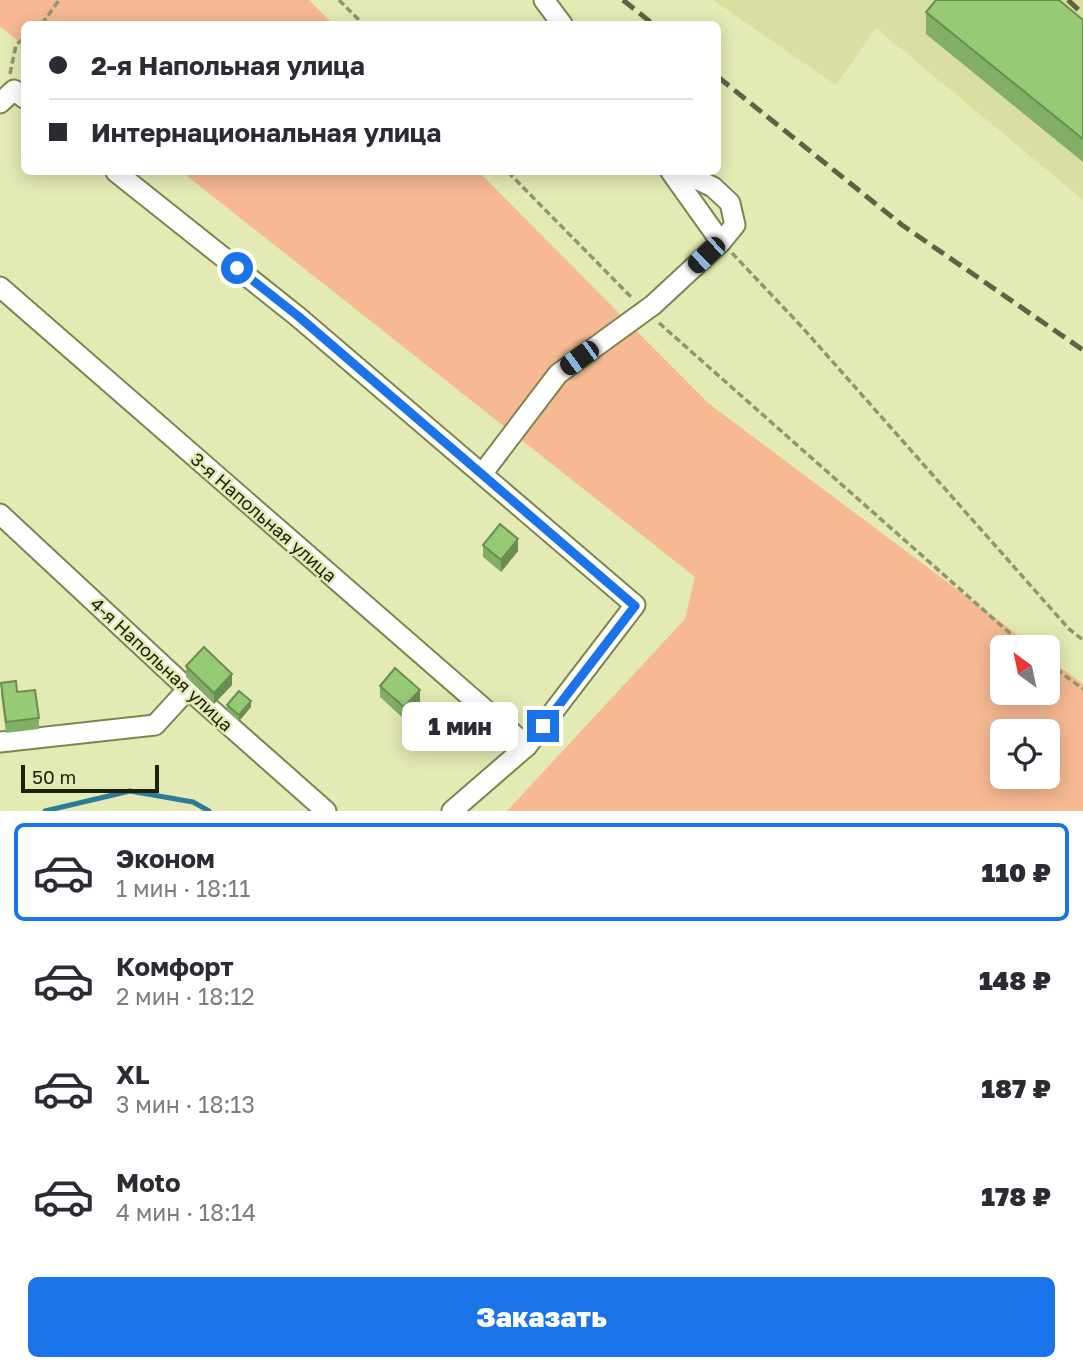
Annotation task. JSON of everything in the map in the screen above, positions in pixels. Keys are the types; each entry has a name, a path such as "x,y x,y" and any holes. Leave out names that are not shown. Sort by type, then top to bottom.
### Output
{"street":[{"path":"544,0 560,21"},
{"path":"121,175 298,316 635,606 527,746 452,811"},
{"path":"673,175 721,242"},
{"path":"482,474 558,374 653,305 721,242 735,225 730,203 713,187 687,175"},
{"name":"3-я Напольная улица","path":"0,287 527,746"},
{"name":"4-я Напольная улица","path":"0,514 188,689 326,811"},
{"path":"0,743 155,725 188,689"}],"path":[{"path":"44,21 59,0"},
{"path":"339,0 360,21"},
{"path":"11,97 16,45 21,41"},
{"path":"511,175 645,310 1012,635"},
{"path":"721,242 801,326 1069,629 1083,640"},
{"path":"1060,672 1083,689"}],"shaded area":[{"path":"0,0 309,0 330,21 21,21 21,44 0,26"},
{"path":"713,0 1083,0 1083,200 876,28 836,85"},
{"path":"186,175 482,175 708,403 1018,635 990,635 990,705 1060,705 1060,667 1083,684 1083,811 507,811 685,619 695,577"}],"building":[{"path":"936,0 1059,0 1083,20 1083,139 926,12"},
{"path":"500,524 518,539 501,560 483,545"},
{"path":"204,647 232,674 214,693 186,666"},
{"path":"395,668 420,690 404,707 380,686"},
{"path":"16,681 17,692 35,690 39,718 6,722 1,683"},
{"path":"239,691 251,701 239,715 227,705"}],"waterway":[{"path":"45,811 130,791 193,802 209,811"}],"railway":[{"path":"623,0 649,21"},
{"path":"1068,0 1083,14"},
{"path":"721,79 902,225 1083,350"}],"route":[{"path":"237,268 298,316 635,606 543,726"}]}
